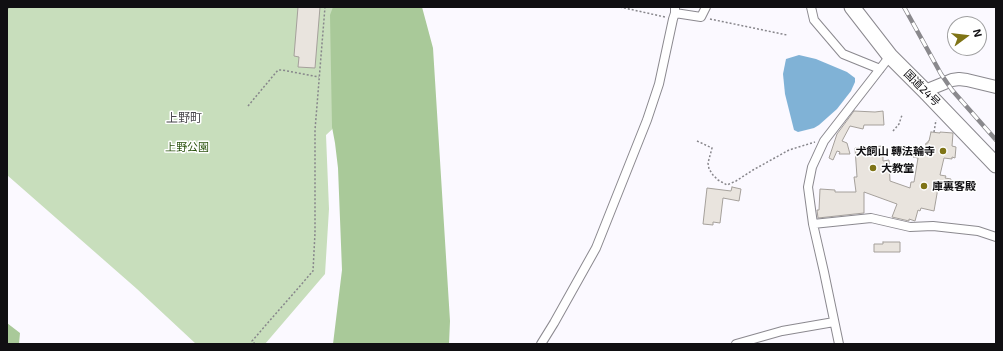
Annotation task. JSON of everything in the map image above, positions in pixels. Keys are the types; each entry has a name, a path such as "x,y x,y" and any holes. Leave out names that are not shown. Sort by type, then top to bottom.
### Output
{"highway":[{"name":"国道24号","path":"852,7 890,56 996,165"}],"street":[{"path":"541,344 596,248 647,120 659,84 674,13 701,17 706,7"},
{"path":"811,7 814,20 843,54 880,69"},
{"path":"839,344 813,224 808,187 812,167 824,141 890,56"},
{"path":"925,91 952,80 959,79 996,87"},
{"path":"813,224 871,218 910,227 933,226 978,231 996,237"},
{"path":"736,344 782,331 834,322"}],"path":[{"path":"255,344 252,341 313,271 316,233 315,130 325,7"},
{"path":"620,7 674,13"},
{"path":"701,17 787,35"},
{"path":"248,106 278,70 319,77"},
{"path":"893,131 899,124 902,115"},
{"path":"934,132 937,118"},
{"path":"697,141 712,148 708,163 709,169 718,180 727,185 789,150 814,142 824,141"}],"green space":[{"name":"上野公園","path":"7,7 351,7 340,122 326,135 329,209 325,274 265,344 196,344 137,289 7,175"},
{"path":"333,7 422,7 433,48 450,321 449,344 333,344 342,270 338,168 332,127 330,15"},
{"path":"7,323 20,333 19,344 7,344"}],"water":[{"path":"799,55 816,59 847,72 855,78 855,82 851,91 837,109 819,125 814,128 798,132 794,130 785,94 783,74 786,59"}],"building":[{"path":"298,7 320,7 315,68 298,67 299,57 294,56"},
{"path":"854,111 883,111 884,125 864,125 863,129 850,126 842,141 847,143 850,154 839,154 840,152 837,151 833,160 829,158 837,134"},
{"path":"931,132 953,133 952,146 956,147 955,158 944,158 940,175 951,179 950,190 938,188 934,211 921,208 920,211 918,210 915,221 892,217 897,204 864,192 864,213 818,218 817,210 819,210 820,189 835,190 835,192 856,192 854,177 857,177 855,148 883,146 883,161 889,160 890,181 910,188 911,182 914,182 918,158 913,157 914,149 925,151 926,143 929,141"},
{"path":"732,187 741,189 739,201 723,198 720,223 713,222 713,225 703,224 707,188 731,191"},
{"path":"883,242 900,242 900,252 874,252 874,244 883,244"}],"railway":[{"path":"904,7 941,74 952,90 996,140"}],"place":[{"name":"犬飼山 轉法輪寺","path":"943,151"},
{"name":"大教堂","path":"873,168"},
{"name":"庫裏客殿","path":"924,186"}],"district":[{"name":"上野町","path":"184,118"}]}
